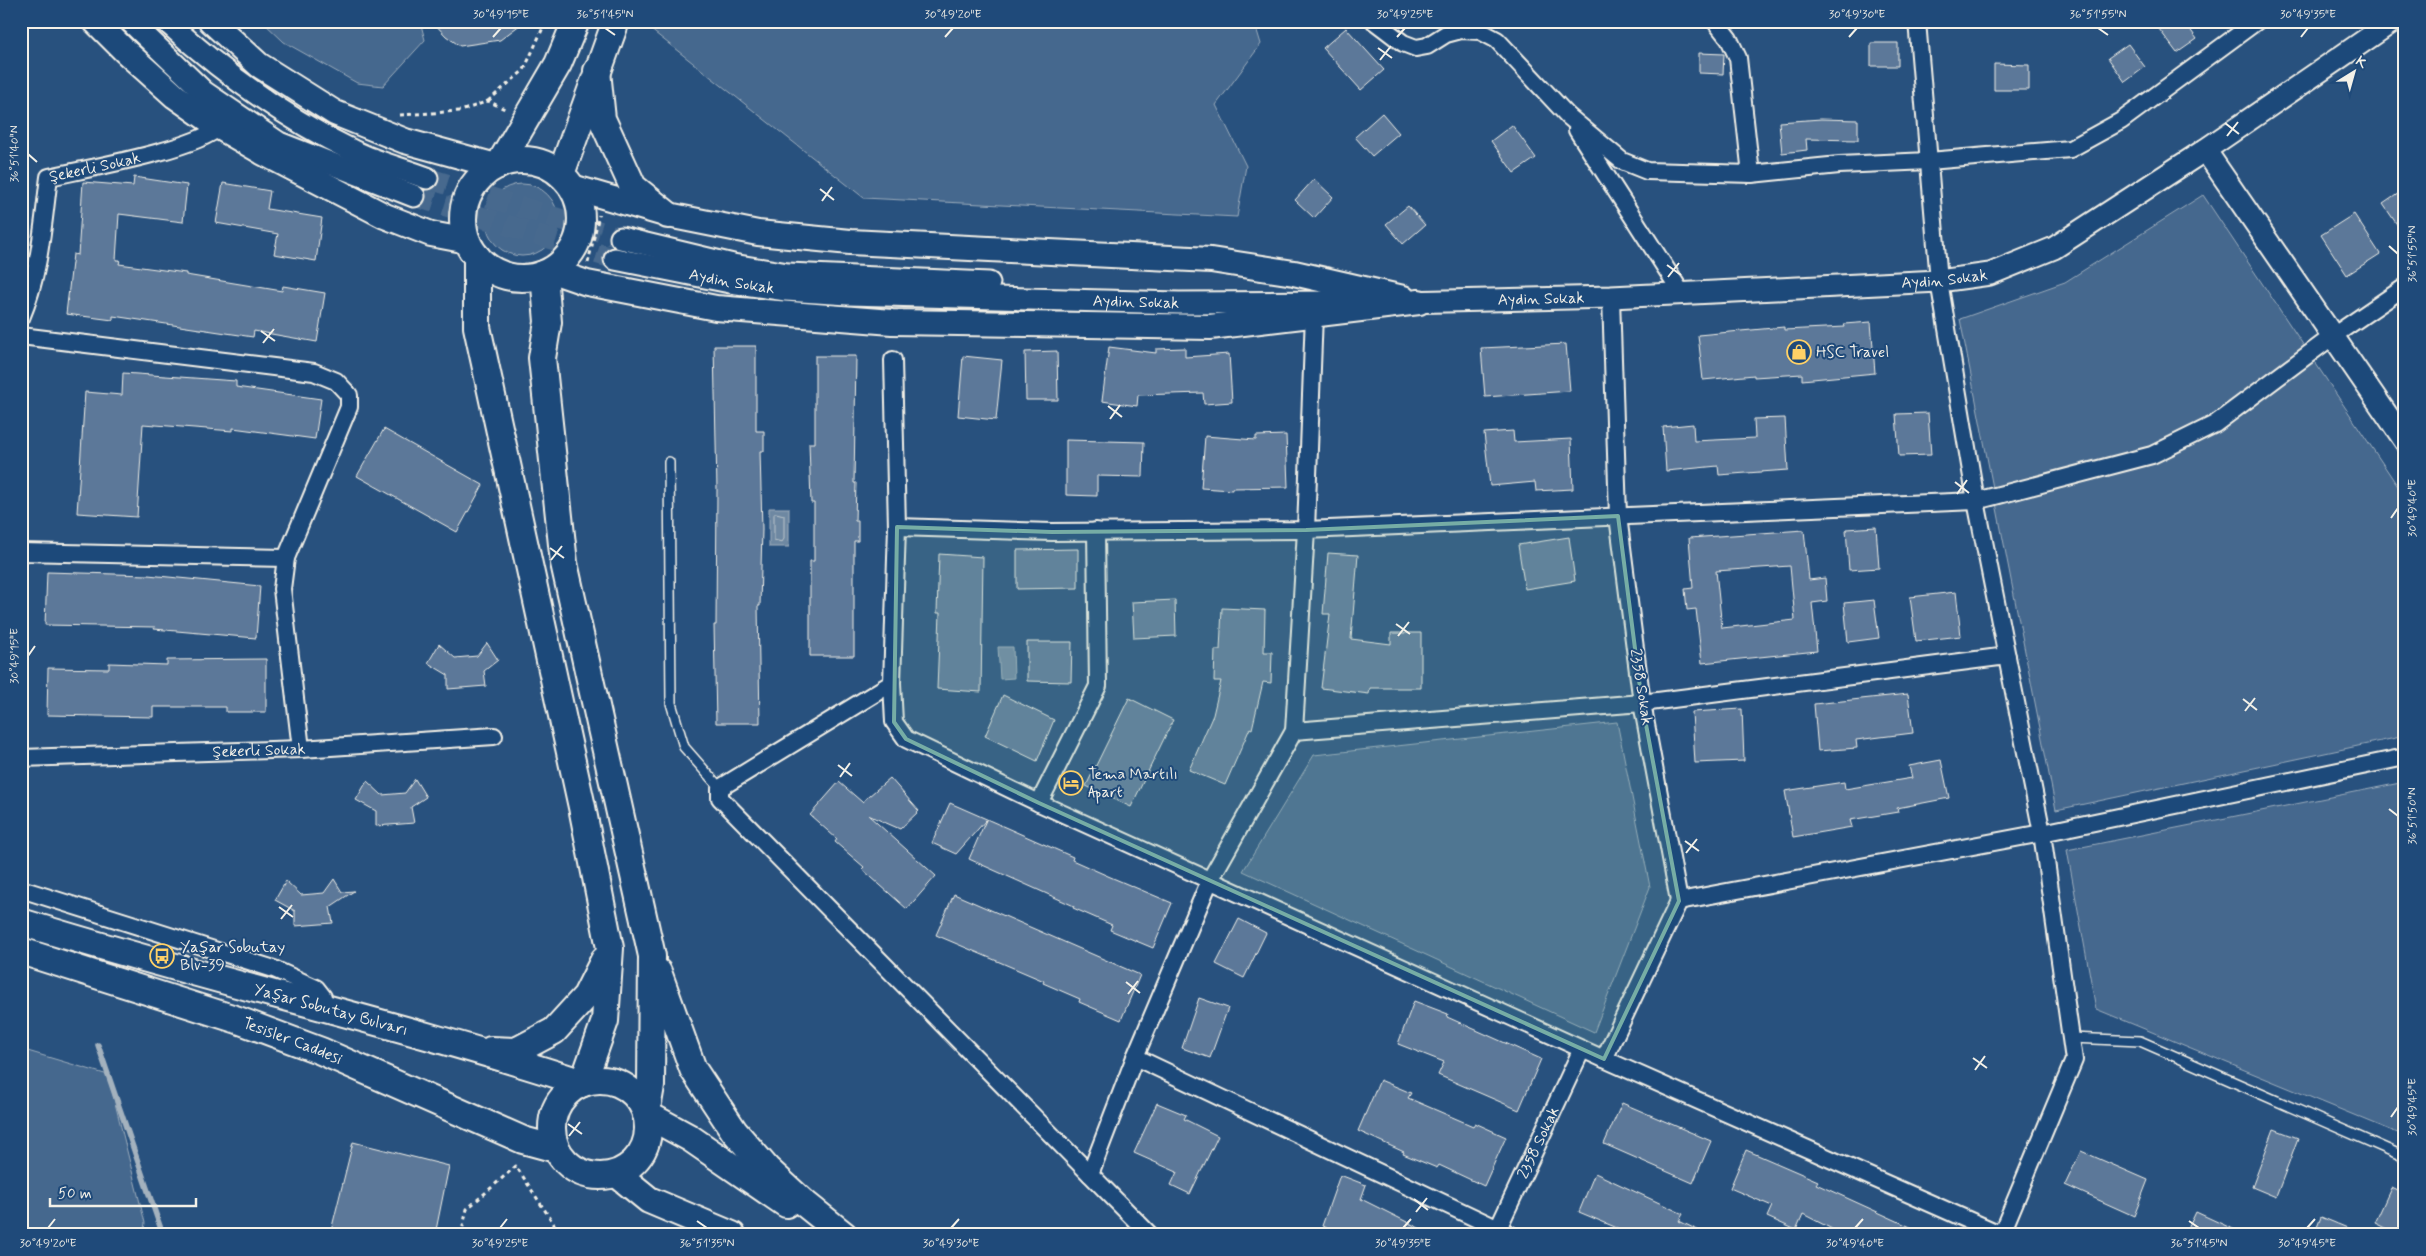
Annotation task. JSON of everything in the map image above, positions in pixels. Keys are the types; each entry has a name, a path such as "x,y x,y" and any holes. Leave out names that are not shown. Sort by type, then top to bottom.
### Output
{"main road":[{"path":"95,21 125,52 176,96 219,127 262,152 385,216 472,249 493,270 512,278 532,278 548,272 567,259 577,243 582,224 580,204 567,180 597,71 616,21"},
{"path":"211,21 259,65 335,113 405,141 497,165"},
{"path":"497,165 558,64 576,21"},
{"path":"597,71 602,119 633,188 668,216"},
{"path":"583,1083 605,1021 610,948 582,807 476,327 472,249 463,224 464,206 471,190 482,176 497,165 515,160 531,160 547,165 567,180 604,196 668,216 758,233 850,242 1211,260 1294,273 1419,302"},
{"path":"548,272 587,283 716,308 892,322 1210,327 1419,302"},
{"path":"548,272 548,322 542,358 564,563 652,956 693,1069 734,1131 767,1169 804,1203 844,1235"},
{"name":"Yaşar Sobutay Bulvarı","path":"21,922 117,952 480,1050 583,1083"},
{"path":"480,1050 516,1051 554,1031 586,996 610,948"},
{"name":"Tesisler Caddesi","path":"21,951 238,1020 379,1075 523,1140 556,1149"},
{"path":"652,956 651,1086 646,1114 648,1128 646,1143 640,1156 630,1167 617,1174 596,1176 575,1170 564,1161 556,1149 552,1134 553,1118 559,1103 569,1091 583,1083 598,1080 614,1082 628,1089 639,1100 646,1114 690,1138 829,1235"},
{"path":"617,1174 649,1200 732,1235"}],"street":[{"path":"130,21 204,92 279,143 414,196"},
{"path":"166,21 204,56 273,107 356,153 427,178"},
{"path":"1374,21 1403,44 1416,48 1427,46 1446,34 1480,26 1497,40 1568,116 1622,161 1647,171 1751,174 1840,165 1929,161 2070,149 2121,121 2257,21"},
{"path":"1715,21 1729,40 1738,58 1751,174"},
{"path":"893,360 898,527 892,683 894,722 906,739 1038,803 1604,1059 2002,1235 2074,1060 2042,833 1976,501 1939,281 1917,21"},
{"name":"Aydin Sokak","path":"616,259 730,282 786,290 848,294 1179,303 1419,302 1611,297 1681,292 1939,281 1990,274 2054,248 2205,150 2393,21"},
{"path":"1568,116 1681,292"},
{"name":"Şekerli Sokak","path":"21,318 28,303 38,254 49,176 155,152 206,137 219,127"},
{"path":"2205,150 2405,441"},
{"path":"621,238 733,265 788,274 1419,302"},
{"path":"898,527 1096,531 1306,530 1976,501 2152,455 2215,424 2333,336 2405,287"},
{"name":"2358 Sokak","path":"1611,297 1618,516 1642,704 1679,901"},
{"path":"1090,1174 1136,1057 1210,880 1294,731 1306,530 1314,314"},
{"path":"21,336 314,372 336,381 349,395 349,408 286,558 282,589 301,749"},
{"path":"1038,803 1098,686 1096,531"},
{"path":"21,552 286,558"},
{"path":"1294,731 1642,704 2007,656"},
{"path":"892,683 720,788 720,798 1150,1235"},
{"name":"Şekerli Sokak","path":"21,758 301,749 494,736"},
{"path":"1604,1059 1679,901 2042,833 2405,757"},
{"path":"21,889 123,923 274,969 316,988 323,997 324,1009"},
{"path":"117,952 123,923"},
{"name":"2358 Sokak","path":"1501,1233 1582,1049"},
{"path":"1136,1057 1501,1233"}],"lane":[{"path":"669,462 671,702 684,747 720,788"},
{"path":"2070,1038 2140,1041 2405,1158"}],"path":[{"path":"488,100 524,70 546,21"},
{"path":"587,283 586,273 604,196"},
{"path":"461,1235 466,1209 516,1166 561,1235"}],"highlighted area":[{"path":"1618,516 1642,703 1679,901 1604,1059 1039,803 906,739 894,722 897,527 1052,532 1306,530"}],"shaded area":[{"path":"262,21 420,21 425,40 383,86 357,83 284,42"},
{"path":"653,21 1254,21 1261,44 1216,105 1246,166 1237,217 864,198 650,29"},
{"path":"522,184 542,190 552,200 558,220 552,240 542,250 522,256 502,250 492,240 486,220 492,200 502,190"},
{"path":"2203,195 2405,497 2405,736 2056,810 1960,319 2065,282"},
{"path":"1617,722 1650,887 1594,1032 1243,871 1314,755"},
{"path":"2405,782 2405,1136 2096,1009 2067,850"},
{"path":"21,1049 108,1075 145,1223 143,1235 21,1235"}],"water":[{"path":"769,508 789,508 789,547 769,547"},
{"path":"998,647 1013,647 1014,678 1000,679"}],"building":[{"path":"432,21 525,21 500,40 460,46 446,36"},
{"path":"2153,21 2184,21 2197,39 2177,53"},
{"path":"1346,28 1384,70 1361,90 1323,48"},
{"path":"1871,43 1898,43 1898,66 1871,66"},
{"path":"2128,44 2145,67 2125,82 2108,58"},
{"path":"1699,53 1724,54 1723,74 1699,73"},
{"path":"1994,64 2029,65 2029,90 1994,90"},
{"path":"1382,113 1399,133 1372,156 1355,137"},
{"path":"1821,119 1858,120 1858,140 1806,139 1807,150 1782,153 1779,122"},
{"path":"1512,125 1536,158 1514,173 1491,141"},
{"path":"134,177 187,185 183,222 119,214 116,260 120,260 119,264 186,273 186,275 282,291 283,286 325,293 317,342 254,331 253,337 113,316 113,320 66,314 73,254 78,255 83,182 133,186"},
{"path":"1314,179 1333,197 1314,218 1295,200"},
{"path":"223,183 270,191 267,209 322,218 316,261 274,254 278,234 216,223"},
{"path":"2405,189 2405,236 2383,204"},
{"path":"1408,206 1425,225 1403,244 1386,224"},
{"path":"2354,214 2380,254 2347,275 2321,235"},
{"path":"1871,322 1875,373 1802,380 1802,374 1754,377 1754,375 1703,380 1698,335 1784,327 1784,330 1845,327 1844,324"},
{"path":"1566,344 1570,391 1485,397 1481,348"},
{"path":"714,346 756,346 756,431 764,431 764,451 760,451 762,529 760,606 758,606 760,723 716,723 714,625 716,625 717,490"},
{"path":"1109,347 1156,353 1156,349 1185,348 1185,357 1229,354 1232,402 1204,404 1203,393 1138,395 1137,406 1102,401"},
{"path":"1057,351 1058,400 1026,400 1025,352"},
{"path":"815,356 856,356 854,483 856,483 855,521 858,521 858,541 854,541 854,656 810,656 810,561 814,561 814,503 811,503 809,443 815,443"},
{"path":"963,356 1002,360 996,420 958,416"},
{"path":"123,373 236,381 236,387 321,399 315,439 233,428 233,431 143,424 137,517 77,513 85,392 122,395"},
{"path":"1928,413 1931,455 1899,456 1896,414"},
{"path":"1785,418 1788,470 1719,475 1718,466 1666,471 1663,427 1693,424 1694,441 1755,438 1754,419"},
{"path":"384,429 483,485 457,532 357,476"},
{"path":"1513,431 1514,442 1571,439 1573,489 1536,491 1535,482 1490,486 1484,433"},
{"path":"1286,435 1288,487 1232,488 1232,490 1201,488 1205,436 1256,440 1256,436"},
{"path":"1066,440 1144,442 1143,477 1097,476 1097,496 1066,495"},
{"path":"1876,527 1879,568 1849,570 1846,529"},
{"path":"1804,530 1809,580 1825,578 1827,601 1812,603 1817,651 1702,663 1696,609 1687,610 1685,589 1693,588 1689,538","holes":["1790,566 1795,620 1722,628 1716,571"]},
{"path":"1569,537 1575,581 1525,589 1518,545"},
{"path":"1078,549 1078,588 1017,589 1017,550"},
{"path":"1328,553 1358,555 1351,639 1391,644 1391,633 1421,633 1421,688 1370,688 1369,694 1321,688 1330,614 1323,614"},
{"path":"939,554 983,557 981,692 937,689 940,613 937,613"},
{"path":"47,572 148,575 260,586 256,638 154,629 155,627 45,625"},
{"path":"1956,592 1961,636 1916,641 1910,597"},
{"path":"1175,600 1176,636 1134,638 1132,602"},
{"path":"1874,600 1879,638 1848,642 1844,603"},
{"path":"1222,608 1265,610 1264,652 1272,652 1271,683 1263,682 1252,729 1250,728 1225,785 1189,770 1213,715 1221,681 1214,681 1215,650 1220,650"},
{"path":"1027,642 1072,642 1071,682 1027,681"},
{"path":"487,643 498,660 484,671 486,686 448,689 448,675 428,663 439,644 455,658 477,656"},
{"path":"266,659 266,712 226,712 226,707 153,707 153,717 47,715 48,668 109,669 109,663 167,665 167,660"},
{"path":"1908,694 1913,733 1856,740 1857,748 1818,751 1814,704"},
{"path":"1003,695 1054,720 1037,761 985,736"},
{"path":"1129,698 1173,720 1131,807 1086,786"},
{"path":"1742,709 1744,761 1695,763 1692,712"},
{"path":"1941,760 1949,798 1897,808 1898,812 1850,820 1852,827 1793,837 1785,791 1844,782 1845,789 1912,778 1909,766"},
{"path":"890,778 919,811 900,829 868,815 936,876 907,909 862,869 864,867 835,842 837,839 810,815 839,782 862,802"},
{"path":"415,779 426,797 411,807 414,823 376,826 376,811 356,800 367,781 382,795 405,793"},
{"path":"950,803 1073,857 1072,860 1172,903 1153,948 1110,930 1112,925 1073,908 1074,906 969,859 986,820 956,854 932,843"},
{"path":"334,879 342,892 354,891 330,907 333,923 295,926 295,911 275,900 286,881 301,895 324,893"},
{"path":"954,894 1140,975 1121,1020 1079,1002 1080,999 1043,983 1044,981 936,935"},
{"path":"1239,919 1266,933 1244,978 1216,964"},
{"path":"1199,998 1228,1008 1210,1058 1182,1048"},
{"path":"1414,1001 1448,1014 1447,1017 1541,1059 1519,1110 1438,1075 1444,1062 1398,1044"},
{"path":"1380,1080 1411,1093 1408,1098 1473,1126 1475,1123 1506,1137 1484,1186 1439,1165 1437,1168 1403,1154 1404,1152 1358,1131"},
{"path":"1157,1103 1186,1115 1184,1119 1218,1136 1190,1194 1171,1185 1177,1172 1134,1153"},
{"path":"1622,1103 1711,1141 1693,1183 1604,1144"},
{"path":"2274,1129 2298,1138 2276,1197 2252,1187"},
{"path":"353,1142 449,1166 435,1235 330,1235"},
{"path":"1746,1150 1818,1181 1816,1184 1928,1235 1829,1235 1832,1229 1803,1214 1796,1230 1767,1217 1772,1206 1730,1188"},
{"path":"2081,1151 2148,1180 2134,1216 2065,1185"},
{"path":"1595,1173 1683,1214 1679,1221 1708,1235 1634,1235 1579,1212"},
{"path":"1340,1175 1366,1185 1361,1199 1433,1235 1345,1235 1322,1226"},
{"path":"2391,1188 2405,1195 2405,1235 2399,1235 2375,1223"},
{"path":"2196,1212 2246,1235 2185,1235"},
{"path":"2321,1217 2362,1234 2362,1235 2314,1235"}],"waterway":[{"path":"98,1045 163,1235"}],"tunnel":[{"path":"427,178 621,238"},
{"path":"414,196 615,259"}],"place":[{"name":"HSC Travel","path":"1799,352"},
{"name":"Tema Martılı Apart","path":"1071,783"},
{"name":"Yaşar Sobutay Blv-39","path":"162,956"}]}
